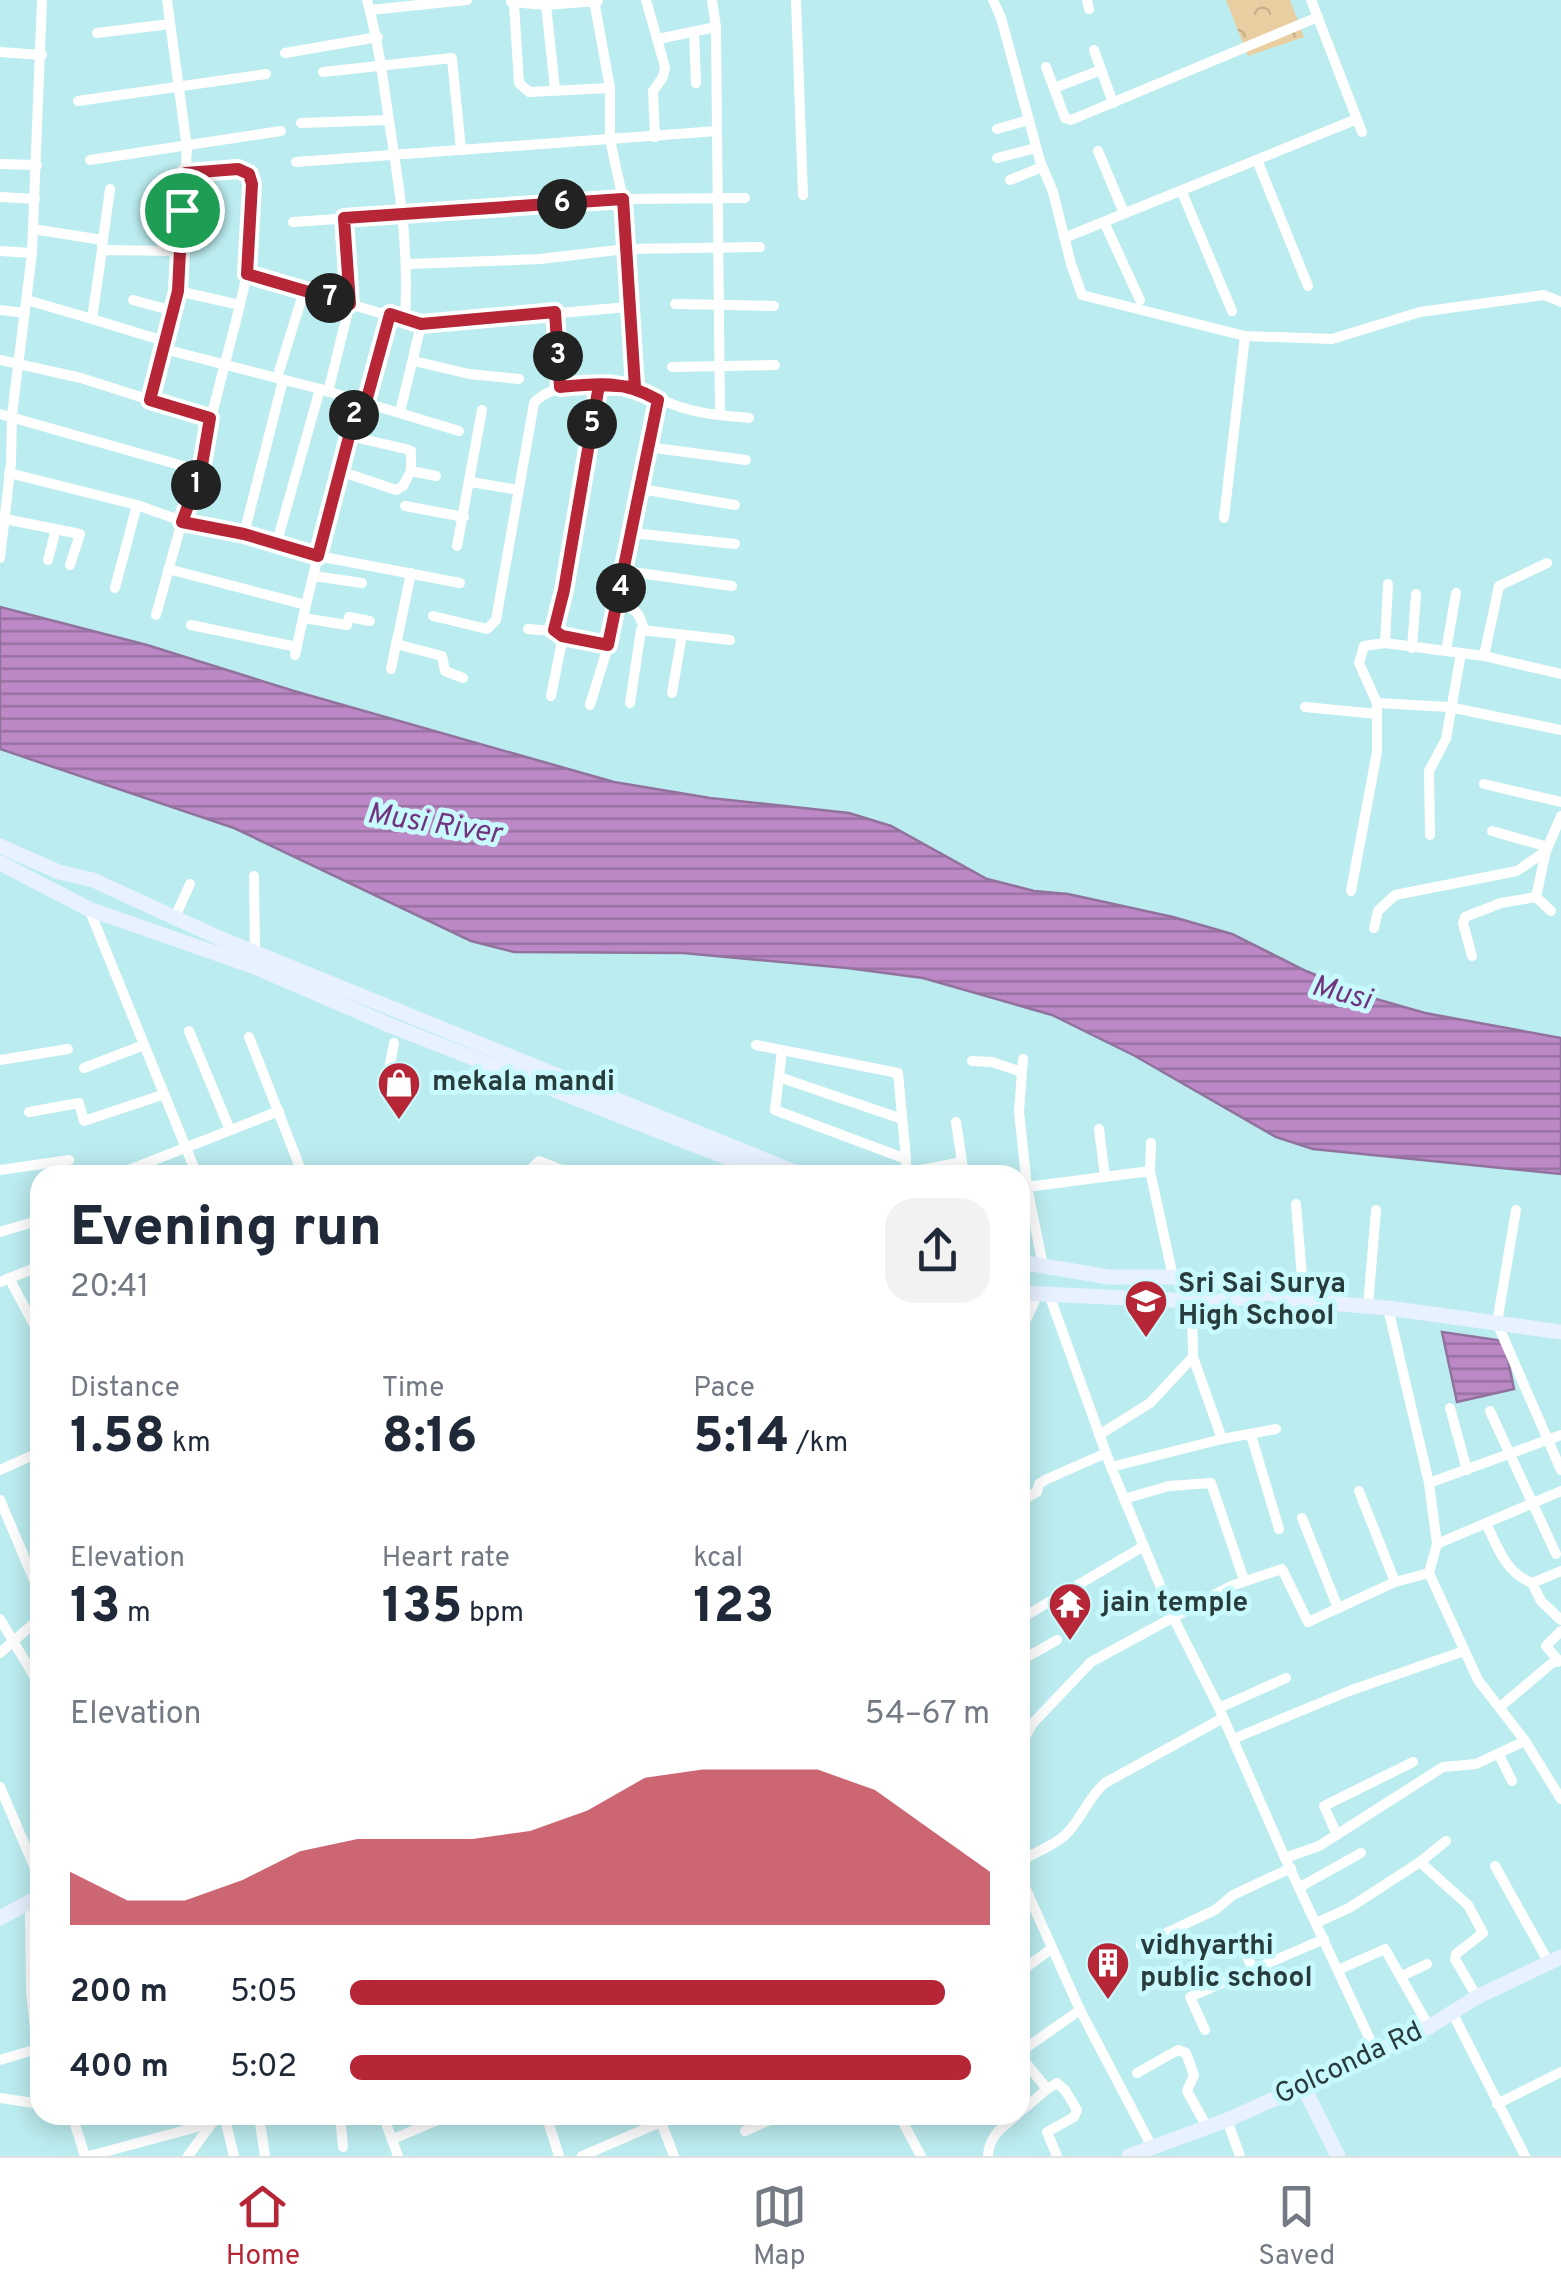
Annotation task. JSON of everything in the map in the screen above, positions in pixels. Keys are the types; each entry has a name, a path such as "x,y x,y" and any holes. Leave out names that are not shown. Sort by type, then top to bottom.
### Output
{"street":[{"path":"0,558 5,520 6,415 18,362 32,254 42,0"},
{"path":"150,400 178,291 186,173 181,87 168,0"},
{"path":"405,319 408,264 404,213 378,36 369,5 467,0"},
{"path":"646,0 665,67 653,91 655,137"},
{"path":"712,0 716,28 720,416"},
{"path":"796,0 803,195"},
{"path":"993,0 1082,295 1245,336 1332,338 1420,312 1544,295 1561,302"},
{"path":"1312,0 1362,132"},
{"path":"610,88 529,92 519,83 512,2 546,5 596,1 610,88 610,140 623,199 635,387"},
{"path":"546,5 555,89"},
{"path":"1046,67 1067,120 1318,16"},
{"path":"97,34 170,24"},
{"path":"658,40 716,28"},
{"path":"694,32 696,83"},
{"path":"285,53 378,36"},
{"path":"1094,50 1113,103"},
{"path":"0,52 42,55"},
{"path":"322,72 452,58 460,149"},
{"path":"1054,88 1101,70"},
{"path":"78,101 266,74"},
{"path":"1064,238 1358,119"},
{"path":"300,123 389,120"},
{"path":"997,129 1028,120"},
{"path":"90,160 281,131"},
{"path":"296,162 716,132"},
{"path":"996,158 1036,148"},
{"path":"1098,151 1124,213"},
{"path":"1257,160 1308,286"},
{"path":"0,164 37,164"},
{"path":"1010,180 1042,167"},
{"path":"156,616 182,522 201,471 210,418 247,274 252,184 249,174 238,169 186,173"},
{"path":"92,319 110,188"},
{"path":"1182,190 1232,311"},
{"path":"0,197 36,199"},
{"path":"294,222 623,199 744,198"},
{"path":"276,545 350,304 344,218"},
{"path":"1104,222 1140,300"},
{"path":"33,229 102,245 180,252"},
{"path":"408,264 540,259 626,250 760,247"},
{"path":"0,251 32,254"},
{"path":"247,274 421,324 628,307"},
{"path":"178,291 240,305"},
{"path":"244,534 304,291"},
{"path":"132,300 172,310"},
{"path":"675,304 774,306"},
{"path":"0,310 26,307 92,319 225,364 458,430"},
{"path":"555,312 560,387"},
{"path":"191,625 296,651 349,436 390,314"},
{"path":"400,412 421,324"},
{"path":"1224,518 1245,336"},
{"path":"0,360 210,418"},
{"path":"414,361 470,374 519,379"},
{"path":"672,367 774,365"},
{"path":"550,696 599,385"},
{"path":"433,616 488,630 496,620 534,403 540,396 560,387 635,387 689,410 748,418"},
{"path":"590,705 618,604 658,400"},
{"path":"457,546 482,410"},
{"path":"6,415 201,471"},
{"path":"340,471 396,490 403,486 411,471 411,451 349,436"},
{"path":"647,447 746,460"},
{"path":"6,466 182,522 244,534 318,556 460,583"},
{"path":"411,471 436,476"},
{"path":"471,482 519,490"},
{"path":"641,489 735,504"},
{"path":"115,588 137,505"},
{"path":"405,506 464,517"},
{"path":"5,520 80,534 70,565"},
{"path":"48,560 56,528"},
{"path":"632,533 735,544"},
{"path":"1484,656 1499,586 1547,563"},
{"path":"168,569 306,606"},
{"path":"625,571 732,586"},
{"path":"391,670 411,573"},
{"path":"314,576 362,583"},
{"path":"1385,642 1388,584"},
{"path":"1446,651 1456,592"},
{"path":"1412,648 1416,594"},
{"path":"618,604 640,614 644,630"},
{"path":"303,618 347,626 349,617 370,621"},
{"path":"528,629 608,645"},
{"path":"630,703 640,630 730,640"},
{"path":"672,693 682,635"},
{"path":"1350,891 1377,752 1377,708 1359,663 1364,646 1385,642 1484,656 1561,674"},
{"path":"396,644 442,656 445,672 463,678"},
{"path":"1430,835 1429,771 1446,739 1461,653"},
{"path":"1306,707 1449,707 1561,730"},
{"path":"1484,784 1561,802"},
{"path":"1536,897 1547,849 1561,816"},
{"path":"1492,831 1547,849"},
{"path":"0,846 59,872 93,880 255,951 778,1165"},
{"path":"1374,928 1378,911 1395,896 1517,871 1547,849"},
{"path":"0,863 89,909 255,967 398,1029 745,1165"},
{"path":"254,876 255,951"},
{"path":"175,917 190,884"},
{"path":"1536,897 1550,911"},
{"path":"1472,956 1463,924 1465,918 1501,903 1536,897"},
{"path":"89,909 193,1165"},
{"path":"189,1031 230,1130"},
{"path":"249,1036 299,1165"},
{"path":"387,1080 394,1043"},
{"path":"84,1068 144,1045"},
{"path":"756,1045 898,1073 906,1165"},
{"path":"0,1060 68,1049"},
{"path":"782,1050 775,1110 899,1165"},
{"path":"1023,1059 1019,1111 1025,1165"},
{"path":"972,1062 992,1062 1022,1072"},
{"path":"779,1077 902,1119"},
{"path":"29,1112 79,1103 84,1121 162,1095"},
{"path":"142,1165 278,1111"},
{"path":"956,1122 962,1165"},
{"path":"1100,1129 1104,1178"},
{"path":"1151,1143 1150,1171 1172,1277"},
{"path":"34,1165 69,1160"},
{"path":"934,1165 962,1162"},
{"path":"0,1170 30,1166"},
{"path":"1030,1187 1150,1171"},
{"path":"1296,1204 1304,1301"},
{"path":"1368,1306 1376,1210"},
{"path":"1516,1210 1497,1323 1561,1470"},
{"path":"0,1232 30,1223"},
{"path":"1030,1238 1031,1264 1109,1276 1221,1282 1304,1301 1388,1308 1561,1332"},
{"path":"30,1270 4,1280 30,1320"},
{"path":"1264,1293 1215,1302 1030,1294 1099,1435 1174,1619 1375,2050"},
{"path":"1192,1302 1193,1357 1222,1439"},
{"path":"1388,1308 1428,1483 1437,1544 1428,1572 1478,1680 1525,1741 1561,1799"},
{"path":"1099,1435 1150,1403 1193,1357"},
{"path":"1450,1408 1466,1470"},
{"path":"1490,1411 1556,1554"},
{"path":"1111,1468 1222,1439 1276,1430"},
{"path":"1251,1434 1278,1529"},
{"path":"1428,1483 1561,1435"},
{"path":"1030,1496 1045,1480 1106,1453"},
{"path":"0,1470 30,1456"},
{"path":"1124,1499 1169,1486 1211,1483 1244,1580"},
{"path":"1359,1491 1395,1582"},
{"path":"1437,1544 1561,1491"},
{"path":"0,1500 30,1570"},
{"path":"1302,1518 1338,1608"},
{"path":"1486,1523 1509,1570 1532,1583 1541,1601 1561,1620"},
{"path":"1030,1614 1144,1546"},
{"path":"1030,1728 1091,1662 1244,1580 1282,1570 1308,1622 1395,1582 1428,1572"},
{"path":"1532,1583 1561,1571"},
{"path":"0,1619 30,1670"},
{"path":"0,1653 30,1628"},
{"path":"1500,1707 1552,1663 1560,1661 1546,1646 1561,1630"},
{"path":"1030,1655 1057,1640"},
{"path":"1233,1739 1349,1690 1464,1651"},
{"path":"1030,1855 1064,1836 1089,1796 1105,1783 1286,1678"},
{"path":"1141,1945 1215,1910 1233,1894 1319,1846 1443,1767 1476,1764 1525,1741"},
{"path":"1498,1756 1512,1781"},
{"path":"1337,1835 1324,1806 1413,1762"},
{"path":"0,1787 30,1857"},
{"path":"1316,1923 1350,1908 1446,1841"},
{"path":"1300,1888 1362,1854"},
{"path":"1420,1862 1468,1905 1483,1933 1455,1959 1477,1997"},
{"path":"1496,1866 1555,1960"},
{"path":"1030,1900 1080,2010 1152,2147"},
{"path":"0,1918 30,1902"},
{"path":"1205,2030 1190,1997 1324,1939"},
{"path":"1243,1948 1254,1971"},
{"path":"1030,1965 1051,1949"},
{"path":"1338,1970 1385,1949 1429,2027"},
{"name":"Golconda Rd","path":"1129,2156 1227,2120 1303,2086 1429,2027 1477,1997 1555,1960"},
{"path":"1402,1976 1427,1964"},
{"path":"1030,2045 1080,2010"},
{"path":"1453,2014 1525,2156"},
{"path":"1137,2073 1178,2050 1186,2053 1194,2075 1187,2092 1207,2127"},
{"path":"0,2060 30,2051"},
{"path":"1030,2068 1047,2089"},
{"path":"1497,2104 1561,2072"},
{"path":"1030,2104 1057,2083 1063,2086 1076,2110 1074,2118 1047,2132 1057,2156"},
{"path":"1303,2086 1338,2156"},
{"path":"0,2098 30,2102"},
{"path":"1227,2120 1240,2156"},
{"path":"76,2125 87,2156 204,2125"},
{"path":"188,2156 211,2125"},
{"path":"226,2125 234,2156"},
{"path":"260,2125 266,2156"},
{"path":"341,2125 343,2147"},
{"path":"387,2125 398,2156"},
{"path":"393,2139 426,2125"},
{"path":"549,2125 558,2156"},
{"path":"582,2156 651,2125"},
{"path":"667,2125 674,2156"},
{"path":"745,2131 758,2125"},
{"path":"904,2125 921,2156"},
{"path":"988,2156 989,2142 1006,2125"}],"green space":[{"path":"1226,0 1290,0 1304,37 1248,56"}],"water":[{"path":"0,607 147,645 614,782 710,798 849,813 891,826 987,879 1173,917 1232,934 1369,997 1425,1013 1561,1038 1561,1174 1313,1149 1276,1137 1135,1056 1052,1015 923,978 683,953 514,952 471,941 234,828 0,749"},
{"path":"1442,1332 1504,1341 1514,1389 1457,1402"}],"place":[{"name":"mekala mandi","path":"399,1121"},
{"name":"Sri Sai Surya High School","path":"1146,1339"},
{"name":"jain temple","path":"1070,1642"},
{"name":"vidhyarthi public school","path":"1108,2001"}],"route":[{"path":"182,210 178,291 150,400 210,418 201,471 182,522 244,534 318,556 358,402 366,402 390,314 421,324 555,312 560,387 589,384 635,387 658,400 608,645 562,636 554,630 599,385 635,387 623,199 344,218 350,304 247,274 252,184 249,174 238,169 186,173 182,210"}],"water label":[{"name":"Musi River","path":"434,825"},
{"name":"Musi","path":"1341,994"}]}
